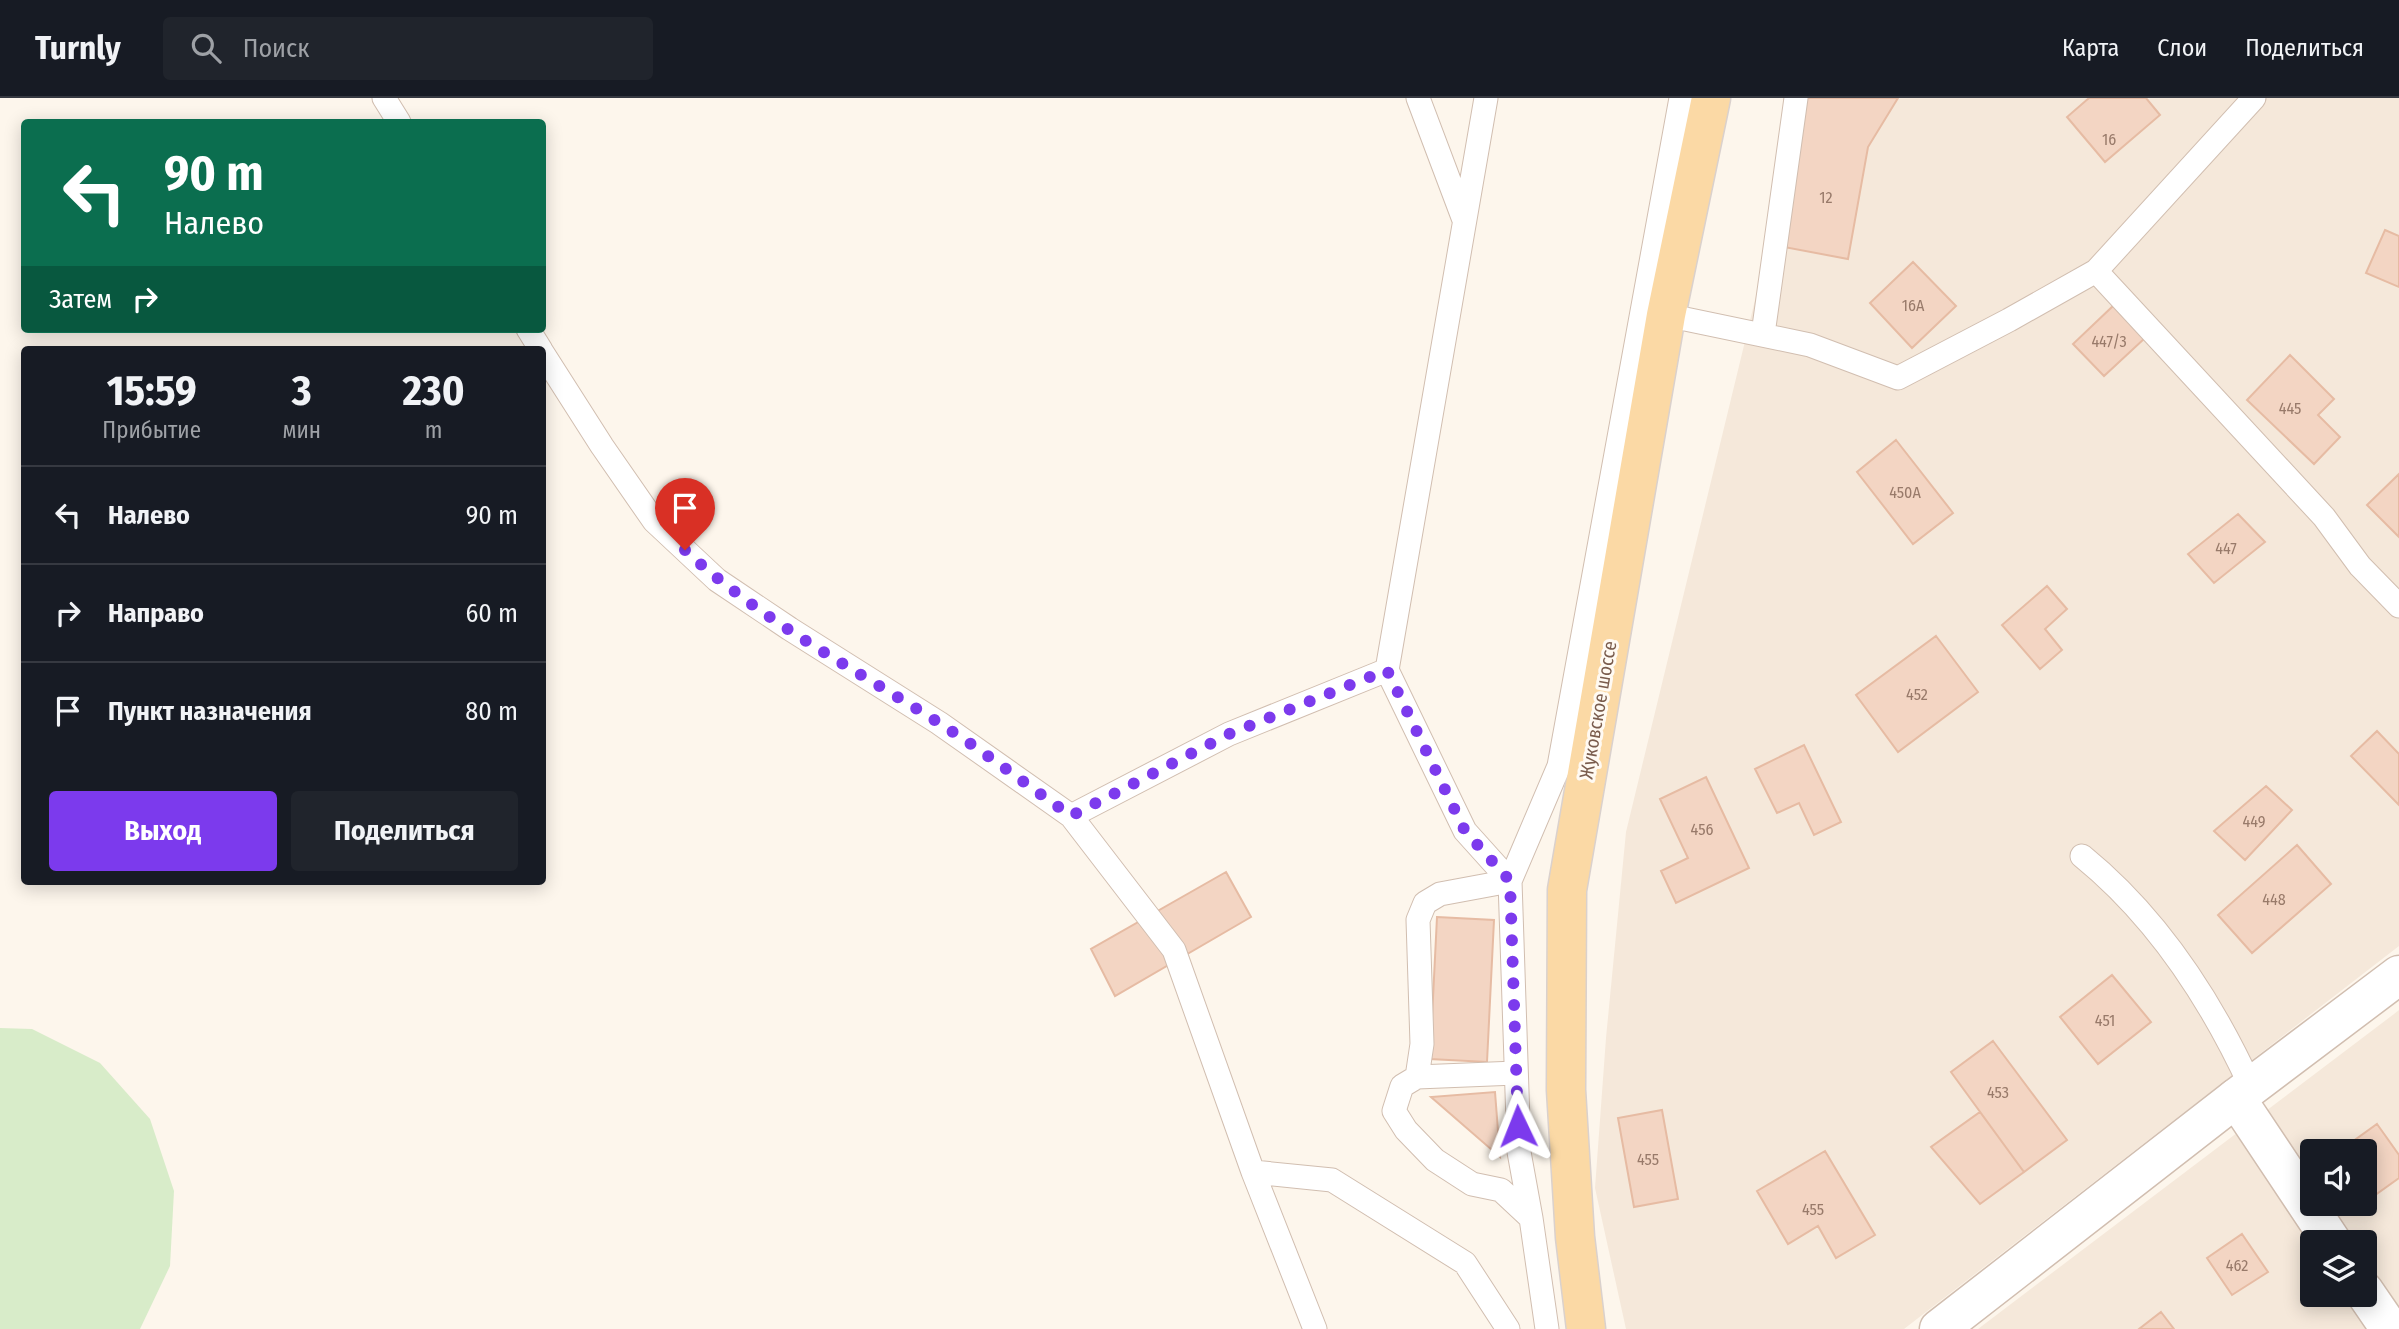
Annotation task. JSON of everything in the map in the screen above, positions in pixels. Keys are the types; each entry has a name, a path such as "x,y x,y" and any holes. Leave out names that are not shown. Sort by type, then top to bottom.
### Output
{"main road":[{"name":"Жуковское шоссе","path":"1586,1329 1575,1237 1566,1090 1567,890 1666,315 1711,98"}],"street":[{"path":"1939,1329 2399,975"},
{"path":"2244,1092 2325,1230"},
{"path":"2375,1307 2390,1329"}],"lane":[{"path":"384,98 397,119"},
{"path":"1418,98 1464,220"},
{"path":"1486,98 1387,670 1465,831 1510,881"},
{"path":"1547,1329 1519,1153 1510,881 1559,766 1681,98"},
{"path":"1763,334 1796,98"},
{"path":"1666,315 1810,345 1898,378 2096,271 2254,98"},
{"path":"2096,271 2323,517 2360,566 2399,606"},
{"path":"546,357 654,521 717,580 939,723 1071,816 1174,950 1253,1172 1315,1329"},
{"path":"1071,816 1229,734 1387,670"},
{"path":"2082,856 2109,878 2178,957 2229,1039 2244,1092"},
{"path":"1417,1077 1422,1044 1418,920 1425,903 1440,894 1510,881"},
{"path":"1516,1073 1417,1077 1402,1086 1394,1111 1406,1130 1435,1160 1472,1184 1501,1190 1531,1219"},
{"path":"1253,1172 1332,1180 1465,1263 1508,1329"}],"shaded area":[{"path":"1804,98 2399,98 2399,946 1904,1329 1626,1329 1595,1188 1626,832"},
{"path":"2399,1010 2399,1329 1978,1329"}],"green space":[{"path":"0,1028 32,1029 100,1063 150,1119 174,1191 170,1266 140,1329 0,1329"}],"building":[{"path":"1807,98 1898,98 1868,147 1848,259 1784,247"},
{"path":"2089,98 2146,98 2160,115 2105,162 2067,117"},
{"path":"2385,230 2399,236 2399,287 2366,273"},
{"path":"1913,262 1956,306 1912,348 1870,303"},
{"path":"2113,306 2145,338 2104,376 2073,344"},
{"path":"2290,355 2334,399 2318,415 2340,437 2314,464 2247,400"},
{"path":"1896,440 1953,513 1913,544 1857,472"},
{"path":"2399,474 2399,537 2367,505"},
{"path":"2238,514 2265,542 2214,583 2188,554"},
{"path":"2047,586 2067,609 2045,629 2062,650 2040,669 2002,625"},
{"path":"1936,636 1978,692 1898,752 1856,695"},
{"path":"2377,731 2399,754 2399,805 2351,756"},
{"path":"1804,745 1841,822 1814,835 1799,803 1777,813 1755,769"},
{"path":"1706,777 1749,868 1676,903 1661,871 1688,858 1660,799"},
{"path":"2266,786 2292,810 2245,860 2214,831"},
{"path":"2297,845 2331,884 2252,953 2218,915"},
{"path":"1226,872 1251,917 1115,996 1091,949"},
{"path":"1437,917 1494,920 1487,1062 1430,1059"},
{"path":"2112,975 2151,1022 2098,1064 2060,1017"},
{"path":"1993,1041 2067,1140 2024,1172 1951,1072"},
{"path":"1495,1092 1500,1157 1431,1097"},
{"path":"1662,1110 1678,1199 1634,1207 1618,1118"},
{"path":"1980,1112 2024,1172 1980,1204 1931,1147"},
{"path":"2377,1124 2399,1155 2399,1178 2377,1194 2377,1139 2356,1139"},
{"path":"1825,1151 1875,1235 1836,1258 1818,1226 1788,1244 1757,1191"},
{"path":"2242,1234 2268,1272 2232,1295 2207,1258"},
{"path":"2161,1312 2174,1329 2139,1329"}],"route":[{"path":"685,550 717,580 939,723 1071,816 1229,734 1387,670 1465,831 1510,881 1518,1126"}]}
